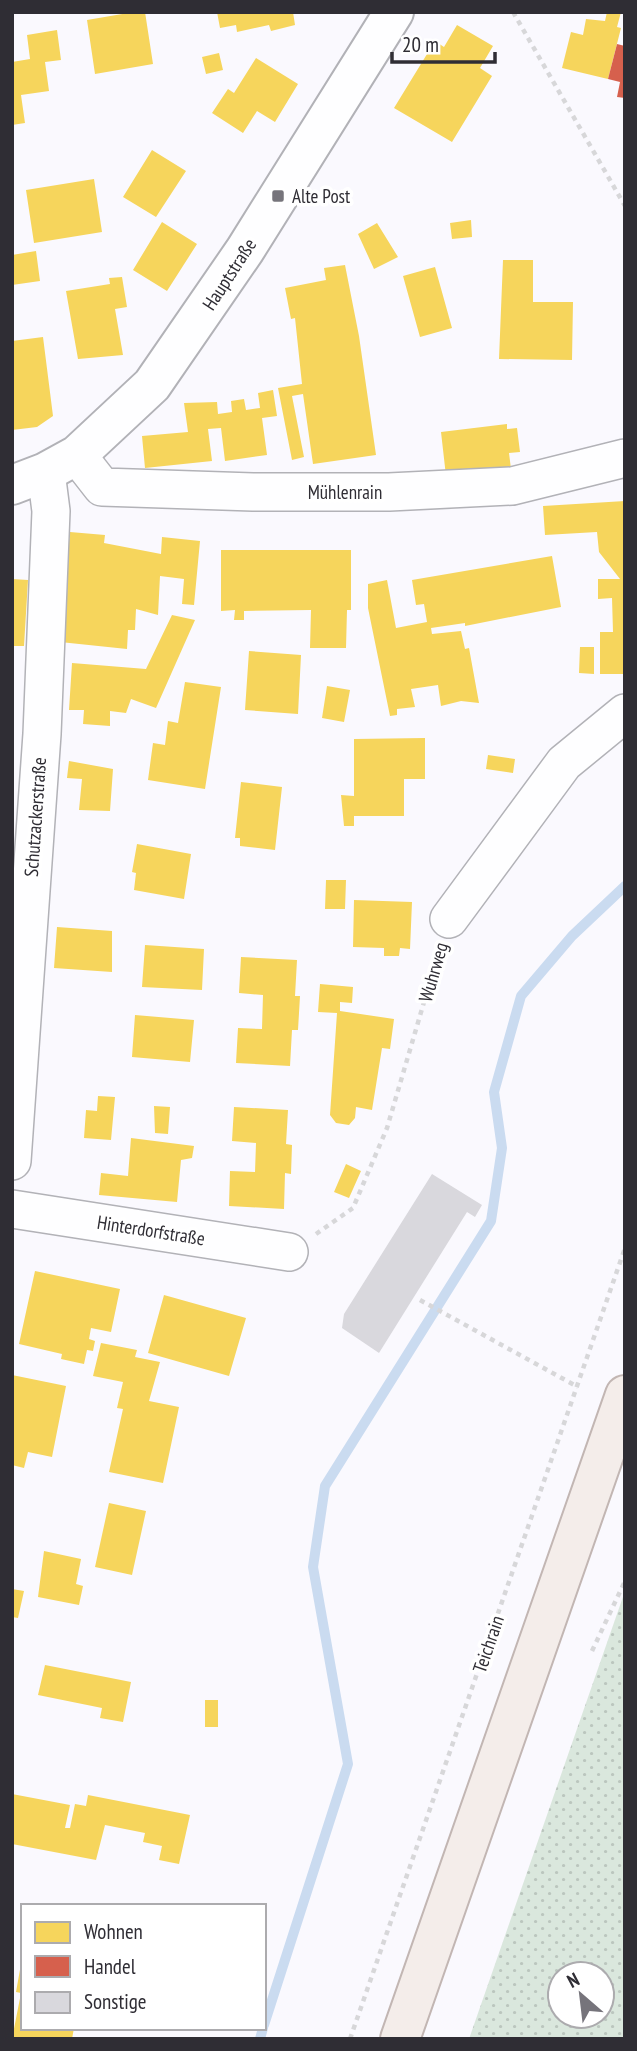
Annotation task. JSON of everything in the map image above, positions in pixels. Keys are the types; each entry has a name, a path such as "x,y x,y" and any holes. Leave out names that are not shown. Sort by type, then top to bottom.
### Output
{"main road":[{"path":"400,2039 625,1395"}],"street":[{"name":"Hauptstraße","path":"45,471 152,385 199,320 394,12"},
{"name":"Mühlenrain","path":"45,471 102,486 253,492 389,492 512,486 624,461"},
{"name":"Schutzackerstraße","path":"12,1161 43,720 51,511 45,471"},
{"name":"Wuhrweg","path":"449,919 564,763 625,713"},
{"name":"Hinterdorfstraße","path":"12,1209 289,1252"}],"path":[{"path":"513,12 625,206"},
{"name":"Wuhrweg","path":"289,1252 353,1208 387,1128 449,919"},
{"name":"Teichrain","path":"351,2039 625,1248"},
{"path":"420,1300 578,1387"},
{"path":"592,1651 625,1581"}],"shaded area":[{"path":"625,1591 625,2039 469,2039"}],"building: Wohnen":[{"path":"145,12 153,64 95,74 87,20"},
{"path":"217,12 293,12 295,25 271,31 269,25 237,32 236,25 220,28"},
{"path":"607,12 621,12 617,27 621,28 608,79 562,68 571,32 583,35 586,19 605,21"},
{"path":"457,25 493,46 480,68 492,76 452,142 394,108 435,41 444,47"},
{"path":"57,30 61,60 45,62 49,91 21,95 25,123 12,125 12,62 30,59 27,35"},
{"path":"219,53 223,70 206,74 202,57"},
{"path":"256,58 298,84 275,122 257,111 243,133 212,113 228,89 234,93"},
{"path":"152,150 186,171 156,217 123,197"},
{"path":"94,179 102,232 34,243 26,190"},
{"path":"471,220 472,237 452,239 450,223"},
{"path":"162,222 197,244 167,291 133,270"},
{"path":"377,223 398,257 374,269 358,234"},
{"path":"36,251 40,281 12,285 12,255"},
{"path":"503,260 533,260 533,302 573,302 572,360 499,359"},
{"path":"345,265 359,336 376,455 313,464 303,394 292,396 304,457 292,460 278,388 302,384 295,318 291,319 285,288 326,280 324,268"},
{"path":"435,267 452,328 420,337 403,276"},
{"path":"122,277 127,307 115,309 123,355 78,359 66,291 110,284 109,278"},
{"path":"43,337 53,416 37,427 12,430 12,341"},
{"path":"273,390 277,416 262,418 267,455 225,461 221,428 208,429 212,461 145,468 142,436 188,432 184,403 217,402 218,414 232,412 231,401 244,399 246,410 260,408 258,393"},
{"path":"507,424 507,429 517,428 520,452 509,453 511,469 446,476 441,432"},
{"path":"625,501 625,674 600,674 600,632 613,632 612,598 598,599 598,579 620,579 599,552 597,532 545,535 543,506"},
{"path":"70,532 105,535 104,543 161,554 162,537 200,541 194,605 182,604 184,579 160,576 158,615 136,609 135,630 128,630 127,649 60,642"},
{"path":"221,550 351,550 351,610 347,610 346,648 310,648 311,610 244,611 244,620 234,620 235,610 221,611"},
{"path":"552,556 561,607 465,626 465,623 431,628 432,634 461,631 465,649 469,648 479,703 461,701 441,706 438,685 411,689 415,707 397,709 397,715 390,716 368,608 368,584 387,580 396,628 427,622 424,604 416,605 412,580"},
{"path":"12,579 28,580 24,646 12,646"},
{"path":"172,615 195,620 156,708 131,699 126,713 110,711 110,726 83,724 84,710 69,710 72,663 146,669"},
{"path":"580,647 594,647 594,674 579,673"},
{"path":"249,651 301,655 298,714 245,710"},
{"path":"185,682 221,687 205,789 148,780 153,743 165,745 168,721 178,723"},
{"path":"327,686 350,690 344,722 322,718"},
{"path":"425,738 425,779 404,779 404,816 354,816 354,826 344,826 341,795 354,796 354,739"},
{"path":"488,755 515,759 513,773 486,769"},
{"path":"69,761 113,769 110,811 79,810 82,779 67,778"},
{"path":"241,782 282,787 275,850 240,846 240,838 235,838"},
{"path":"137,844 191,854 184,899 134,890 136,873 132,872"},
{"path":"326,880 346,880 345,909 325,909"},
{"path":"354,900 412,902 410,949 400,948 399,956 384,956 384,948 353,947"},
{"path":"57,927 112,931 112,972 54,968"},
{"path":"145,945 204,949 202,990 142,987"},
{"path":"241,957 297,960 295,996 300,996 298,1030 292,1030 290,1066 236,1063 238,1028 262,1029 263,995 239,993"},
{"path":"320,984 353,987 352,1003 340,1002 340,1011 394,1019 390,1049 382,1048 372,1110 356,1107 355,1118 349,1125 336,1123 330,1115 337,1013 318,1012"},
{"path":"135,1015 194,1020 190,1062 132,1057"},
{"path":"98,1096 115,1097 111,1140 84,1138 86,1110 97,1111"},
{"path":"154,1106 170,1107 168,1134 155,1133"},
{"path":"234,1107 288,1110 286,1144 292,1145 291,1174 285,1173 284,1209 229,1206 230,1171 255,1172 256,1143 232,1141"},
{"path":"131,1138 194,1146 192,1158 181,1160 177,1202 99,1195 101,1173 128,1176"},
{"path":"346,1164 361,1171 349,1198 334,1192"},
{"path":"35,1271 120,1289 111,1332 91,1328 89,1339 95,1341 93,1351 87,1350 84,1364 61,1359 62,1354 19,1344"},
{"path":"164,1295 246,1318 229,1376 148,1353"},
{"path":"101,1343 137,1350 135,1357 160,1362 149,1401 179,1407 163,1483 109,1472 123,1409 117,1408 123,1382 93,1376"},
{"path":"12,1375 66,1386 52,1457 28,1452 24,1468 12,1465"},
{"path":"109,1503 146,1511 132,1575 95,1567"},
{"path":"44,1551 81,1559 76,1584 83,1586 79,1605 38,1597"},
{"path":"12,1589 24,1591 18,1618 12,1617"},
{"path":"45,1665 131,1682 123,1722 100,1718 102,1708 38,1695"},
{"path":"205,1700 218,1700 218,1727 205,1727"},
{"path":"12,1794 70,1805 65,1828 70,1828 75,1804 86,1806 88,1795 190,1815 179,1864 159,1860 162,1846 143,1842 145,1833 105,1825 96,1860 12,1844"},
{"path":"21,1964 21,1993 16,1992"},
{"path":"21,1993 21,2030 74,2030 72,2039 12,2039"}],"building: Handel":[{"path":"617,44 625,46 625,98 617,97 620,82 608,79"}],"building: Sonstige":[{"path":"432,1174 482,1205 475,1217 467,1212 379,1353 342,1328 344,1314"}],"waterway":[{"path":"266,2019 348,1764 313,1567 325,1486 491,1221 502,1148 494,1092 521,996 572,936 625,886"},
{"path":"260,2039 262,2030"}],"place":[{"name":"Alte Post","path":"278,196"}]}
